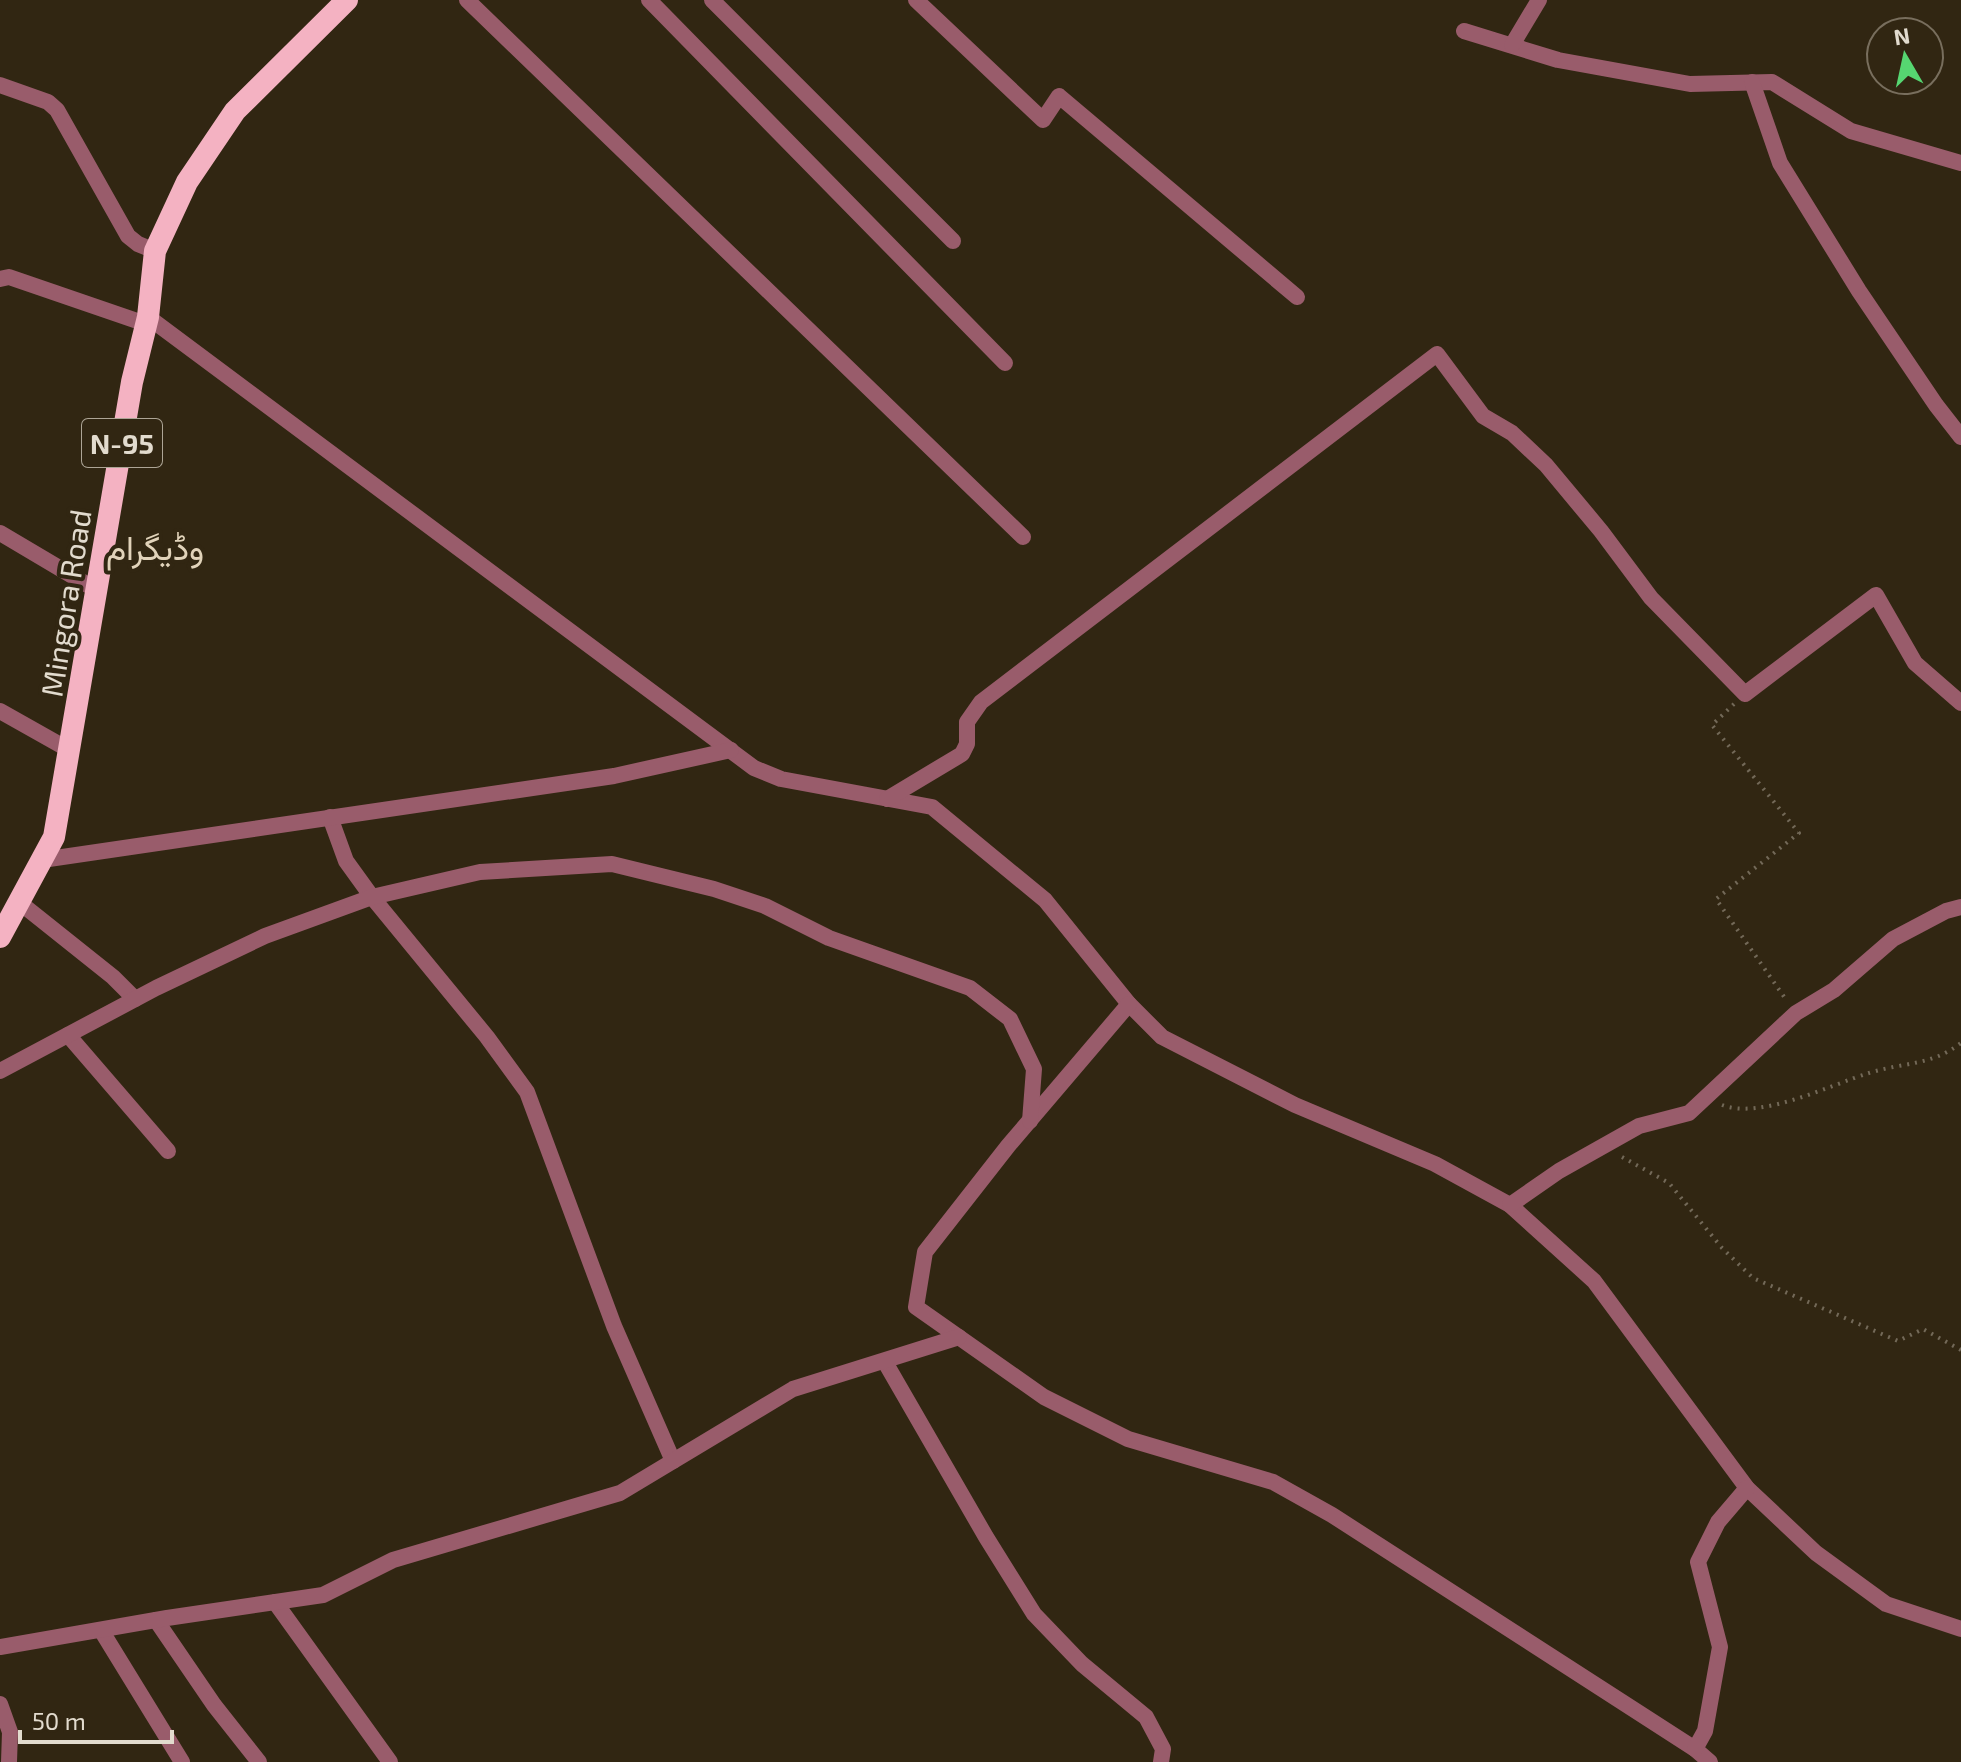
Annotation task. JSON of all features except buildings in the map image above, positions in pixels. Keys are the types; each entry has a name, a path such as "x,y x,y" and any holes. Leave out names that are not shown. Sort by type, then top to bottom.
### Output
{"highway":[{"name":"Mingora Road","path":"0,937 54,837 132,382 147,321 155,251 187,182 235,111 347,0"}],"street":[{"path":"467,0 1023,537"},
{"path":"649,0 1005,363"},
{"path":"712,0 953,241"},
{"path":"916,0 1043,120 1059,96 1297,297"},
{"path":"1512,45 1539,0"},
{"path":"1464,31 1558,60 1690,84 1772,82 1851,131 1961,163"},
{"path":"1752,82 1780,163 1859,291 1961,437"},
{"path":"0,85 48,102 57,110 128,236 155,251"},
{"path":"0,279 9,277 147,321 754,768 781,779 932,807 1045,900 1129,1004 1162,1037 1295,1105 1435,1164 1510,1205 1594,1281 1747,1488 1816,1553 1886,1604 1961,1629"},
{"path":"887,799 962,754 967,744 967,722 981,702 1437,354 1483,416 1512,433 1546,465 1651,598 1745,694 1876,595 1915,663 1961,703"},
{"path":"0,533 98,591"},
{"path":"0,711 71,751"},
{"path":"42,860 614,776 731,750"},
{"path":"330,817 346,861 487,1037 527,1092 614,1326 673,1461"},
{"path":"0,1071 135,999 265,936 372,897 480,872 612,864 714,889 765,906 829,938 970,988 1010,1019 1034,1069 1030,1121"},
{"path":"19,902 113,977 135,999"},
{"path":"1510,1205 1559,1171 1639,1126 1689,1113 1796,1013 1834,990 1893,939 1946,911 1961,907"},
{"path":"1129,1004 925,1252 916,1307 1044,1397 1128,1439 1273,1482 1346,1524 1695,1749 1710,1762"},
{"path":"68,1035 168,1151"},
{"path":"0,1647 323,1595 393,1560 620,1493 793,1389 959,1337"},
{"path":"885,1362 1034,1614 1082,1664 1146,1717 1163,1749 1161,1762"},
{"path":"1695,1749 1705,1731 1720,1647 1698,1562 1718,1522 1747,1488"},
{"path":"275,1602 390,1762"},
{"path":"156,1620 214,1705 259,1762"},
{"path":"101,1630 182,1762"},
{"path":"0,1704 10,1732 9,1762"}],"path":[{"path":"1745,694 1712,725 1799,833 1716,899 1796,1013"},
{"path":"1705,1098 1736,1110 1792,1101 1871,1072 1943,1056 1961,1043"},
{"path":"1602,1147 1669,1183 1722,1248 1753,1278 1898,1341 1923,1329 1961,1350"}],"district":[{"name":"وڈیگرام","path":"155,546"}]}
